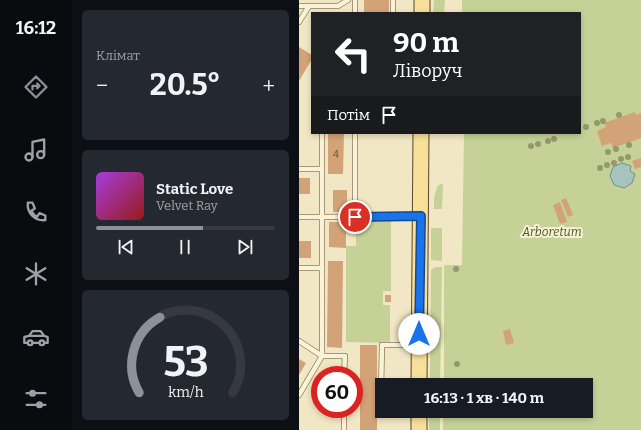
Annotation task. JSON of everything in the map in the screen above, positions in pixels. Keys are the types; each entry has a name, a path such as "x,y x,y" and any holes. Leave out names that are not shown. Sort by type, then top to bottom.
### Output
{"main road":[{"path":"422,0 422,12"},
{"path":"419,378 421,134"},
{"path":"419,418 419,430"}],"lane":[{"path":"299,6 338,6 348,0"},
{"path":"355,0 355,12"},
{"path":"393,0 393,12"},
{"path":"299,22 309,6"},
{"path":"299,395 322,356 322,134"},
{"path":"355,134 355,217"},
{"path":"299,169 322,169"},
{"path":"299,217 421,216"},
{"path":"299,268 322,268"},
{"path":"299,341 322,356 345,356 344,366"},
{"path":"381,378 382,345 419,345"},
{"path":"344,418 344,430"}],"green space":[{"path":"434,0 445,0 444,12 433,12"},
{"name":"Arboretum","path":"462,0 641,0 641,430 443,430 443,418 593,418 593,378 444,378 444,266 462,265 464,134 581,134 581,12 462,12"},
{"path":"443,184 442,209 434,209 434,197 438,185"},
{"path":"356,221 391,221 391,291 383,291 383,305 390,305 390,343 346,342 346,246 356,246"},
{"path":"431,228 442,228 442,261 431,260"},
{"path":"435,267 442,267 440,378 430,378 432,269"},
{"path":"429,418 440,418 440,430 429,430"}],"water":[{"path":"622,163 631,166 630,171 635,174 632,183 624,188 614,185 610,176 613,167"}],"building":[{"path":"364,0 389,0 389,12 364,12"},
{"path":"299,47 311,54 311,61 299,81"},
{"path":"635,112 636,115 641,113 641,138 613,148 611,143 602,146 597,131 606,127 604,123"},
{"path":"328,134 344,134 343,174 328,174"},
{"path":"641,158 641,167 635,169 632,161"},
{"path":"299,178 310,178 310,194 299,194"},
{"path":"333,190 347,190 347,212 333,212"},
{"path":"566,198 573,215 568,217 561,200"},
{"path":"560,202 567,222 560,224 553,205"},
{"path":"329,222 346,222 346,248 329,247"},
{"path":"299,241 311,241 311,258 299,258"},
{"path":"328,261 343,261 342,348 327,347"},
{"path":"385,295 391,295 391,302 385,302"},
{"path":"510,329 514,343 506,345 503,331"},
{"path":"360,345 377,345 375,418 377,418 377,430 360,430 360,418 363,418 363,366 360,366"},
{"path":"299,359 306,363 299,375"}],"route":[{"path":"355,217 421,216 419,334"}]}
